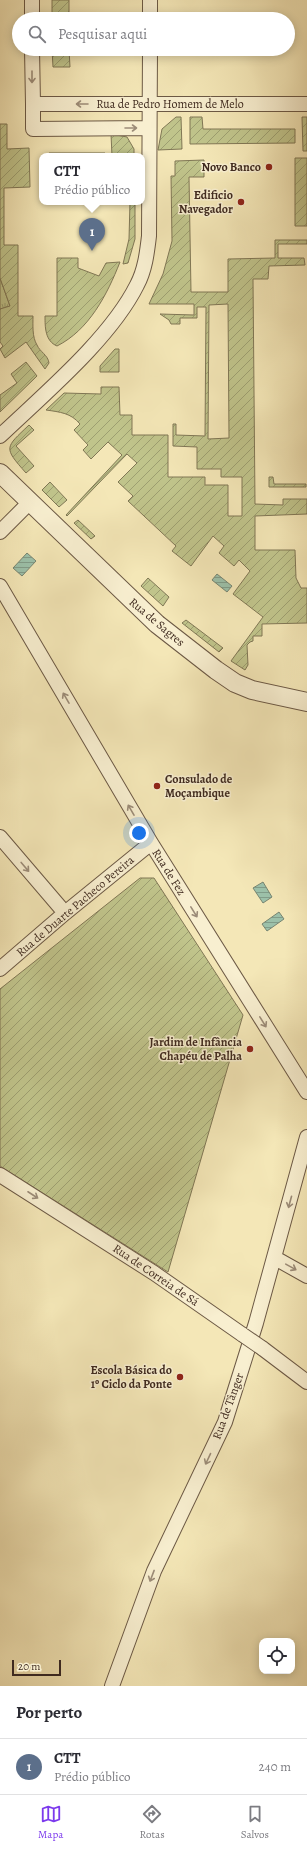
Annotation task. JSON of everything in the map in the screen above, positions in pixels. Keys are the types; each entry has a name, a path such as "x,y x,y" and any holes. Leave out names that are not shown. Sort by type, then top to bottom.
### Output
{"street":[{"path":"32,0 32,12"},
{"path":"150,0 150,12"},
{"name":"Rua de Pedro Homem de Melo","path":"32,56 33,129 149,128"},
{"path":"0,436 98,339 126,305 137,284 146,261 149,236 150,56"},
{"name":"Rua de Pedro Homem de Melo","path":"33,104 307,104"},
{"name":"Rua de Sagres","path":"0,473 157,624 216,670 235,683 252,690 307,702"},
{"path":"0,532 30,502"},
{"name":"Rua de Fez","path":"0,586 151,843 307,1092"},
{"path":"0,837 65,913"},
{"name":"Rua de Duarte Pacheco Pereira","path":"0,969 65,913 151,843"},
{"name":"Rua de Tânger","path":"112,1686 154,1571 225,1422 247,1337 275,1258 307,1137"},
{"name":"Rua de Correia de Sá","path":"0,1175 154,1273 247,1337 307,1382"},
{"path":"275,1258 307,1276"}],"green space":[{"path":"52,0 69,0 69,12 52,12"},
{"path":"52,56 69,56 70,67 53,67"},
{"path":"176,117 181,117 182,149 158,150 162,129"},
{"path":"190,117 202,117 203,129 295,129 295,143 190,144"},
{"path":"302,117 307,117 307,151 303,151"},
{"path":"0,124 7,124 7,149 29,148 30,187 4,188 4,245 18,245 18,316 33,316 35,342 49,363 45,369 26,342 5,358 0,349 3,346 0,342 0,309 10,306 0,278"},
{"path":"111,134 127,137 134,149 134,153 112,153"},
{"path":"295,158 307,158 307,226 295,226"},
{"path":"204,160 204,177 189,177 191,292 228,292 228,259 275,258 275,240 307,240 307,244 278,244 278,258 304,258 305,265 269,266 268,279 253,279 255,504 283,505 283,499 307,499 307,514 255,516 255,550 295,550 296,578 301,588 307,588 307,623 262,624 262,636 253,636 253,641 247,645 248,665 245,670 231,661 263,617 233,594 250,571 239,560 234,566 219,553 224,546 213,536 191,566 172,551 176,546 128,501 133,496 118,482 137,463 127,454 67,516 66,515 122,455 108,442 91,459 83,450 88,445 74,430 80,424 77,420 61,412 46,410 64,393 101,394 101,387 119,387 120,415 132,415 132,435 168,435 168,477 205,477 205,485 228,485 228,516 242,516 242,477 221,477 221,469 197,469 197,447 173,446 173,424 176,424 176,435 205,436 206,307 197,307 197,318 180,318 180,324 171,324 169,320 160,314 194,315 194,304 149,304 163,274 172,241 171,176 175,176 175,161","holes":["228,304 229,438 208,439 209,305"]},
{"path":"130,205 135,205 135,239 128,263 123,264 129,239"},
{"path":"57,258 78,258 78,268 99,276 106,263 120,262 103,299 88,321 79,331 57,346 50,341 46,333 45,316 57,316"},
{"path":"0,278 10,306 0,309"},
{"path":"115,349 119,349 119,372 100,372 100,366"},
{"path":"26,362 37,376 0,412 0,395 17,383 11,374"},
{"path":"29,425 34,430 16,446 34,466 26,473 13,458 10,448 11,443"},
{"path":"269,477 273,477 274,484 306,484 306,487 269,487"},
{"path":"50,482 67,500 59,507 42,490"},
{"path":"78,520 95,536 91,539 74,523"},
{"path":"148,578 169,597 163,606 141,586"},
{"path":"186,620 223,648 219,652 182,623"},
{"path":"140,878 154,878 243,1015 168,1272 0,1166 0,989"}],"shaded area":[{"path":"27,553 36,561 22,576 13,568"},
{"path":"217,574 232,586 227,592 212,580"},
{"path":"263,882 272,897 263,903 253,888"},
{"path":"279,912 284,919 267,931 262,924"}],"place":[{"name":"Novo Banco","path":"269,167"},
{"name":"Edificio Navegador","path":"241,202"},
{"name":"CTT","path":"92,251"},
{"name":"Consulado de Moçambique","path":"157,786"},
{"name":"Jardim de Infância Chapéu de Palha","path":"250,1049"},
{"name":"Escola Básica do 1º Ciclo da Ponte","path":"180,1377"}]}
